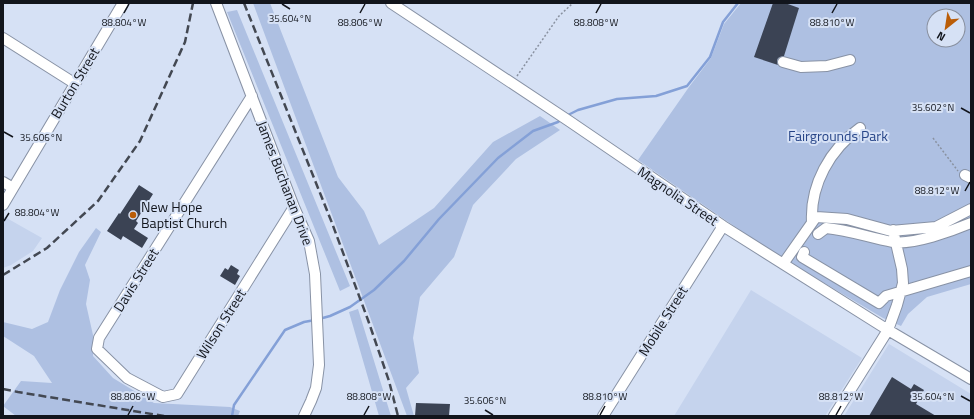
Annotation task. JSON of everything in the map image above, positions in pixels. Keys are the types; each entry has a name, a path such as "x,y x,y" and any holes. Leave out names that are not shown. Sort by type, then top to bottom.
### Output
{"street":[{"name":"Burton Street","path":"3,205 74,83 123,3"},
{"name":"James Buchanan Drive","path":"216,3 294,207 309,241 315,274 319,365 316,388 312,401 304,416"},
{"name":"Magnolia Street","path":"391,3 569,121 723,226 888,330 971,379"},
{"path":"3,38 74,83"},
{"path":"783,62 802,67 827,66 850,60"},
{"name":"Davis Street","path":"127,378 97,349 99,338 252,96"},
{"path":"812,222 811,208 824,168 838,148 860,128"},
{"path":"3,182 12,188"},
{"name":"Wilson Street","path":"127,378 163,396 177,394 294,207"},
{"path":"783,264 816,217 847,219 892,230 936,227 971,209"},
{"path":"818,234 826,228 843,229 895,242 917,240 945,233 971,223"},
{"name":"Mobile Street","path":"603,416 723,226"},
{"path":"834,416 888,330 901,292 903,283 902,269 892,230"},
{"path":"804,252 802,257 879,303 886,296 971,271"}],"path":[{"path":"512,83 559,16 573,3"},
{"path":"933,138 958,171 968,177"}],"shaded area":[{"path":"3,216 42,238 33,251 11,265 3,268"},
{"path":"751,290 862,358 825,416 674,416"},
{"path":"889,344 971,394 971,416 844,416"}],"green space":[{"path":"253,3 270,3 338,177 364,211 379,245 434,208 493,142 540,116 560,130 516,159 473,205 454,257 420,297 413,338 419,373 406,388 414,416 407,416"},
{"name":"Fairgrounds Park","path":"741,3 971,3 971,284 927,297 908,314 901,326 883,318 772,252 638,160 711,58 724,24"},
{"path":"237,10 350,286 340,291 227,12"},
{"path":"96,228 101,232 85,265 90,280 86,304 93,335 93,356 113,378 154,403 230,407 240,411 238,416 16,416 3,406 21,381 52,383 34,356 3,336 3,322 32,329 48,322 60,290 79,252"},
{"path":"358,309 391,416 379,416 349,312"}],"building":[{"path":"773,3 785,3 799,8 784,56 778,58 778,65 754,57"},
{"name":"New Hope Baptist Church","path":"139,185 153,194 136,221 138,223 134,229 148,238 142,248 123,236 121,240 107,231"},
{"path":"231,265 239,270 237,274 240,276 235,285 220,276 225,268 228,270"},
{"path":"892,377 911,389 914,384 924,390 916,404 936,416 869,416"},
{"path":"416,403 450,404 449,416 415,416"}],"waterway":[{"path":"566,116 578,110 617,99 656,96 687,86 710,57 723,22 738,3"},
{"path":"319,319 350,307 374,290 404,261 439,219 498,158 533,131 558,122 562,119"},
{"path":"232,416 234,405 285,330 304,322 315,320"}],"railway":[{"path":"3,275 47,248 98,201 140,141 185,42 193,3"},
{"path":"244,3 332,223 389,381 398,416"},
{"path":"3,389 164,416"}],"place":[{"name":"New Hope Baptist Church","path":"133,215"}]}
